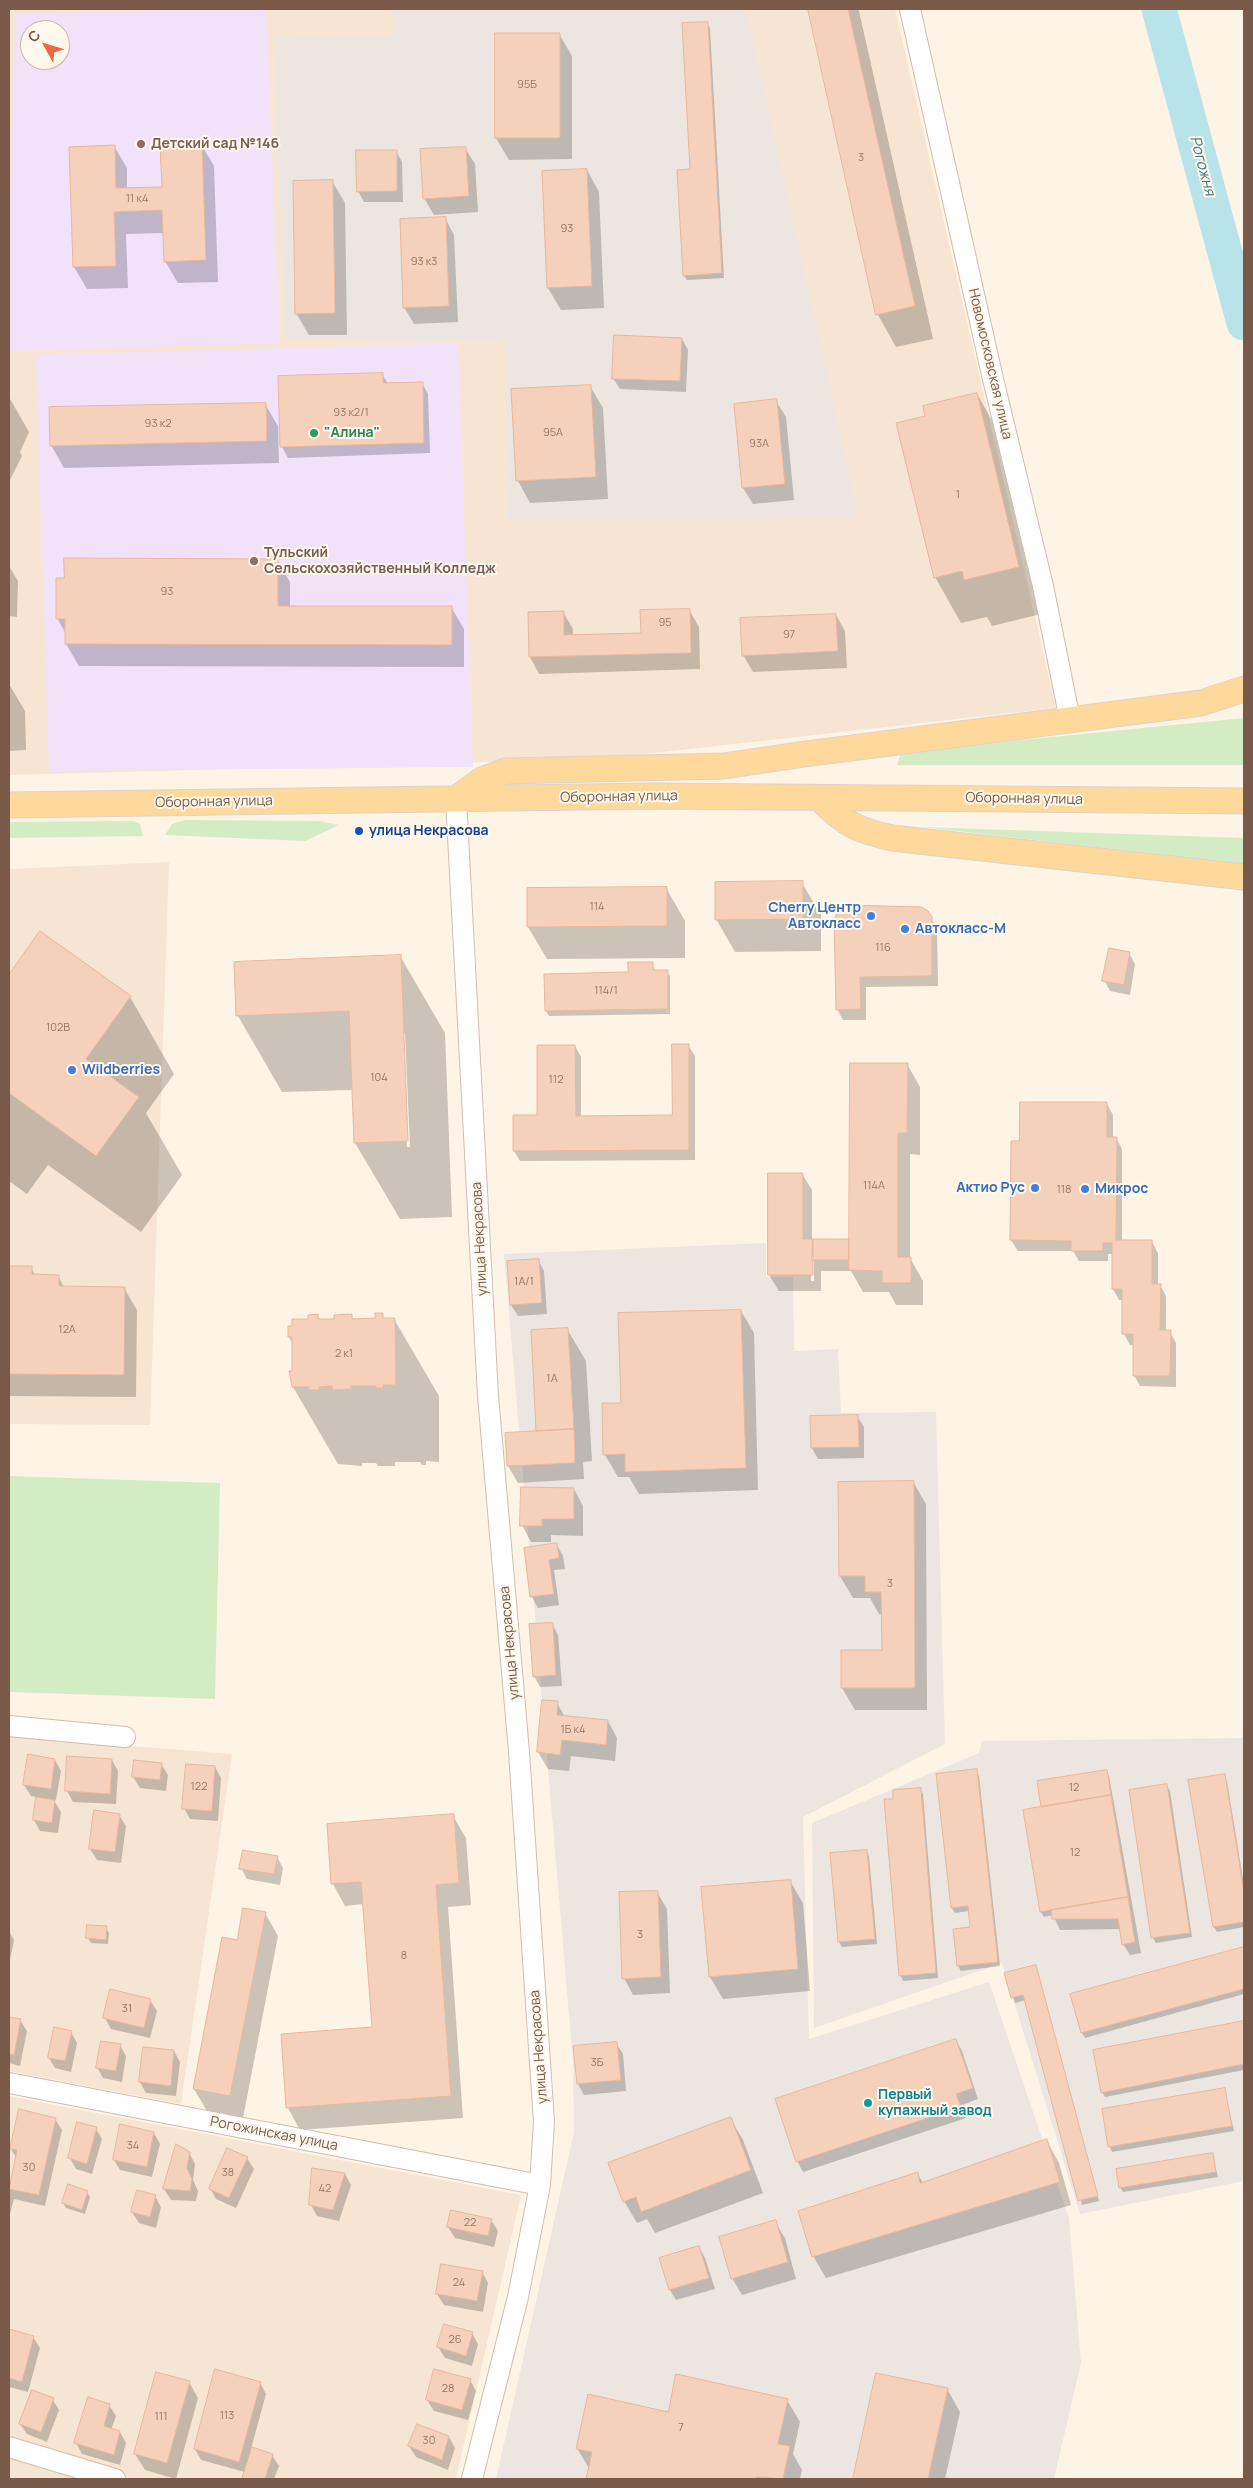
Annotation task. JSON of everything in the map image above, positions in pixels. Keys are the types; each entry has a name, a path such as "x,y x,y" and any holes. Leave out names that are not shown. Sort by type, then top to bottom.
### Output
{"main road":[{"path":"482,789 506,771 724,766 1201,703 1244,689"},
{"path":"653,796 724,766 792,797"},
{"name":"Оборонная улица","path":"9,805 456,799 482,789 653,796 1236,801"},
{"path":"819,798 842,820 864,832 892,838 1244,877"}],"street":[{"name":"Новомосковская улица","path":"910,9 992,379 1043,586 1070,720"},
{"name":"улица Некрасова","path":"456,799 488,1396 520,1752 544,2122 540,2185 518,2297 472,2479"},
{"path":"9,1726 125,1737"},
{"name":"Рогожинская улица","path":"9,2083 540,2185"},
{"path":"9,2447 115,2479"}],"shaded area":[{"path":"9,9 895,9 1056,708 600,759 9,775"},
{"name":"Детский сад №146","path":"266,9 280,343 9,351 9,228 16,14"},
{"path":"391,9 746,9 859,518 507,520 505,342 285,339 274,38 394,35"},
{"name":"Тульский Сельскохозяйственный Колледж","path":"458,343 473,767 49,771 36,355"},
{"path":"169,862 150,1425 9,1424 9,869"},
{"path":"766,1243 766,1277 793,1277 794,1351 838,1349 841,1413 936,1412 945,1744 803,1817 809,2039 989,1982 1069,2218 1081,2363 1054,2479 496,2479 574,2132 573,2062 504,1254"},
{"path":"9,1736 232,1754 181,2104 9,2071"},
{"path":"1244,1738 1244,2181 1080,2214 1002,1963 814,2028 812,1823 979,1753 982,1741"},
{"path":"9,2096 521,2195 456,2479 9,2479"}],"green space":[{"path":"1244,718 1244,765 897,765 901,752"},
{"path":"185,820 319,821 339,825 305,841 165,835 172,824"},
{"path":"134,821 140,824 143,836 9,838 9,822"},
{"path":"922,827 1244,838 1244,864"},
{"path":"9,1476 220,1483 215,1699 9,1692"}],"building":[{"path":"808,9 848,9 915,306 876,315"},
{"path":"708,22 722,273 683,276 677,170 690,169 682,23"},
{"path":"495,33 560,33 560,138 495,138"},
{"path":"202,143 206,260 164,262 162,210 114,212 116,266 73,267 69,147 115,145 116,188 162,187 160,145"},
{"path":"466,147 469,196 423,199 420,149"},
{"path":"356,150 397,150 397,191 357,192"},
{"path":"587,169 592,286 547,288 542,171"},
{"path":"333,180 335,313 295,314 293,181"},
{"path":"446,217 449,306 403,308 400,219"},
{"path":"614,335 682,338 680,381 612,379"},
{"path":"383,373 383,383 423,382 424,443 280,447 278,376"},
{"path":"591,385 596,477 516,481 511,389"},
{"path":"977,393 1019,567 964,580 962,571 934,578 896,423 925,416 923,406"},
{"path":"777,399 785,484 742,488 734,404"},
{"path":"266,403 267,441 50,446 49,407"},
{"path":"64,558 278,559 278,606 452,606 452,645 65,644 65,619 56,619 56,578 64,578"},
{"path":"690,609 691,653 529,657 528,612 564,611 564,635 641,633 640,610"},
{"path":"836,614 838,651 742,656 740,618"},
{"path":"803,881 803,919 715,920 715,882"},
{"path":"667,887 667,926 527,927 527,888"},
{"path":"845,905 922,907 928,911 932,917 932,976 860,977 861,1009 836,1010 834,920 838,911"},
{"path":"40,931 131,996 86,1059 139,1097 96,1156 9,1093 9,975"},
{"path":"1109,948 1130,952 1124,985 1102,981"},
{"path":"401,955 408,1141 354,1143 349,1011 236,1016 234,962"},
{"path":"628,962 653,962 653,970 668,970 668,1009 545,1011 544,974 628,972"},
{"path":"672,1044 689,1044 689,1150 513,1151 513,1115 537,1115 537,1045 575,1045 576,1116 672,1115"},
{"path":"850,1063 908,1063 907,1133 898,1133 898,1257 911,1257 911,1283 882,1283 882,1271 849,1270"},
{"path":"1020,1102 1107,1102 1107,1137 1117,1137 1116,1240 1152,1240 1152,1284 1161,1284 1160,1330 1171,1330 1170,1376 1133,1376 1133,1334 1122,1334 1122,1289 1112,1289 1112,1243 1103,1243 1103,1251 1071,1251 1071,1241 1010,1240 1011,1141 1019,1141"},
{"path":"768,1173 803,1173 803,1239 813,1239 813,1275 768,1275"},
{"path":"813,1239 849,1239 849,1260 812,1260"},
{"path":"539,1259 542,1303 510,1305 507,1261"},
{"path":"9,1266 32,1266 32,1274 59,1275 59,1286 125,1287 124,1375 9,1374"},
{"path":"741,1310 746,1468 625,1472 625,1454 603,1455 602,1403 621,1403 618,1313"},
{"path":"375,1313 383,1313 383,1318 395,1318 396,1385 383,1385 383,1388 376,1388 376,1386 351,1386 351,1389 333,1390 332,1386 319,1387 319,1390 309,1390 309,1387 292,1387 289,1371 292,1371 292,1337 288,1337 288,1326 292,1326 292,1319 308,1319 308,1315 318,1314 318,1319 334,1319 334,1315 352,1314 352,1319 375,1318"},
{"path":"568,1328 574,1429 536,1431 531,1330"},
{"path":"858,1415 859,1447 811,1448 810,1416"},
{"path":"574,1429 575,1463 507,1466 505,1433"},
{"path":"914,1481 915,1688 841,1688 841,1650 882,1650 881,1592 865,1592 865,1576 839,1576 838,1482"},
{"path":"521,1487 574,1488 574,1519 542,1519 542,1526 520,1526"},
{"path":"557,1543 559,1558 549,1560 554,1594 530,1597 524,1548"},
{"path":"553,1623 556,1675 533,1677 529,1624"},
{"path":"542,1700 558,1701 557,1715 608,1720 606,1745 562,1740 560,1755 537,1752"},
{"path":"28,1754 55,1759 51,1789 23,1785"},
{"path":"67,1756 112,1759 110,1794 65,1791"},
{"path":"134,1760 162,1763 160,1780 132,1777"},
{"path":"186,1764 215,1766 212,1811 182,1809"},
{"path":"977,1769 998,1962 957,1966 953,1929 970,1927 968,1906 951,1908 936,1774"},
{"path":"1107,1770 1111,1795 1041,1807 1037,1781"},
{"path":"1225,1774 1244,1892 1244,1922 1213,1927 1188,1780"},
{"path":"1167,1784 1190,1933 1151,1938 1129,1790"},
{"path":"921,1788 936,1973 899,1976 884,1799 893,1799 893,1790"},
{"path":"1111,1795 1128,1897 1040,1912 1023,1810"},
{"path":"36,1797 55,1800 52,1823 33,1820"},
{"path":"94,1810 120,1814 115,1852 89,1849"},
{"path":"454,1814 459,1883 436,1885 451,2096 286,2108 281,2034 372,2027 361,1882 331,1884 327,1824"},
{"path":"243,1850 278,1856 274,1874 239,1869"},
{"path":"867,1850 875,1939 838,1942 830,1853"},
{"path":"791,1880 798,1969 709,1977 701,1887"},
{"path":"658,1891 661,1977 622,1979 619,1892"},
{"path":"1128,1897 1135,1942 1122,1945 1118,1919 1052,1919 1051,1910"},
{"path":"243,1908 266,1912 230,2096 193,2089 222,1937 237,1940"},
{"path":"87,1925 107,1926 106,1940 86,1938"},
{"path":"1244,1947 1244,1989 1081,2033 1070,1994"},
{"path":"1036,1965 1098,2196 1078,2201 1023,1995 1011,1998 1004,1973"},
{"path":"110,1989 151,1999 144,2028 103,2018"},
{"path":"9,2017 21,2019 14,2055 9,2054"},
{"path":"1244,2021 1244,2064 1101,2093 1093,2050"},
{"path":"54,2027 72,2031 65,2061 48,2058"},
{"name":"Первый купажный завод","path":"956,2039 973,2088 956,2094 961,2107 796,2162 775,2099"},
{"path":"101,2041 121,2044 116,2071 96,2068"},
{"path":"617,2042 621,2080 577,2084 573,2046"},
{"path":"143,2047 174,2050 171,2086 139,2082"},
{"path":"1225,2088 1232,2126 1108,2147 1102,2109"},
{"path":"19,2109 56,2118 39,2195 9,2189 17,2150 10,2149"},
{"path":"731,2117 751,2170 641,2212 636,2197 623,2202 608,2163"},
{"path":"77,2122 97,2127 87,2164 68,2158"},
{"path":"120,2124 154,2132 147,2167 113,2160"},
{"path":"1047,2139 1060,2182 812,2257 798,2211 918,2172 920,2183"},
{"path":"176,2144 190,2152 187,2168 192,2179 190,2191 163,2189"},
{"path":"227,2148 248,2157 229,2198 209,2189"},
{"path":"1213,2153 1216,2172 1119,2188 1116,2169"},
{"path":"312,2168 345,2173 333,2210 309,2205"},
{"path":"68,2184 88,2191 82,2210 62,2203"},
{"path":"137,2190 156,2195 150,2217 131,2212"},
{"path":"451,2210 492,2219 488,2236 447,2227"},
{"path":"776,2220 788,2262 731,2279 719,2237"},
{"path":"699,2246 709,2278 669,2290 659,2258"},
{"path":"441,2264 483,2271 477,2301 436,2294"},
{"path":"444,2324 473,2332 466,2356 437,2347"},
{"path":"9,2329 34,2336 22,2382 9,2378"},
{"path":"215,2369 261,2382 239,2462 194,2449"},
{"path":"434,2369 471,2379 462,2410 426,2400"},
{"path":"156,2372 190,2381 167,2463 134,2454"},
{"path":"876,2373 948,2388 928,2479 853,2479"},
{"path":"676,2374 788,2399 778,2444 790,2446 783,2479 757,2477 756,2479 586,2479 592,2452 576,2449 588,2394 668,2412"},
{"path":"32,2390 54,2398 41,2432 19,2424"},
{"path":"88,2397 110,2404 104,2426 120,2431 114,2455 74,2443"},
{"path":"417,2424 449,2436 442,2460 408,2446"},
{"path":"252,2447 273,2454 265,2479 242,2479"}],"waterway":[{"name":"Рогожня","path":"1159,9 1244,323"}],"place":[{"name":"Детский сад №146","path":"141,144"},
{"name":"\"Алина\"","path":"314,433"},
{"name":"Тульский Сельскохозяйственный Колледж","path":"254,561"},
{"name":"улица Некрасова","path":"359,831"},
{"name":"Cherry Центр Автокласс","path":"871,916"},
{"name":"Автокласс-М","path":"905,929"},
{"name":"Wildberries","path":"72,1070"},
{"name":"Актио Рус","path":"1035,1188"},
{"name":"Микрос","path":"1085,1189"},
{"name":"Первый купажный завод","path":"868,2103"}]}
